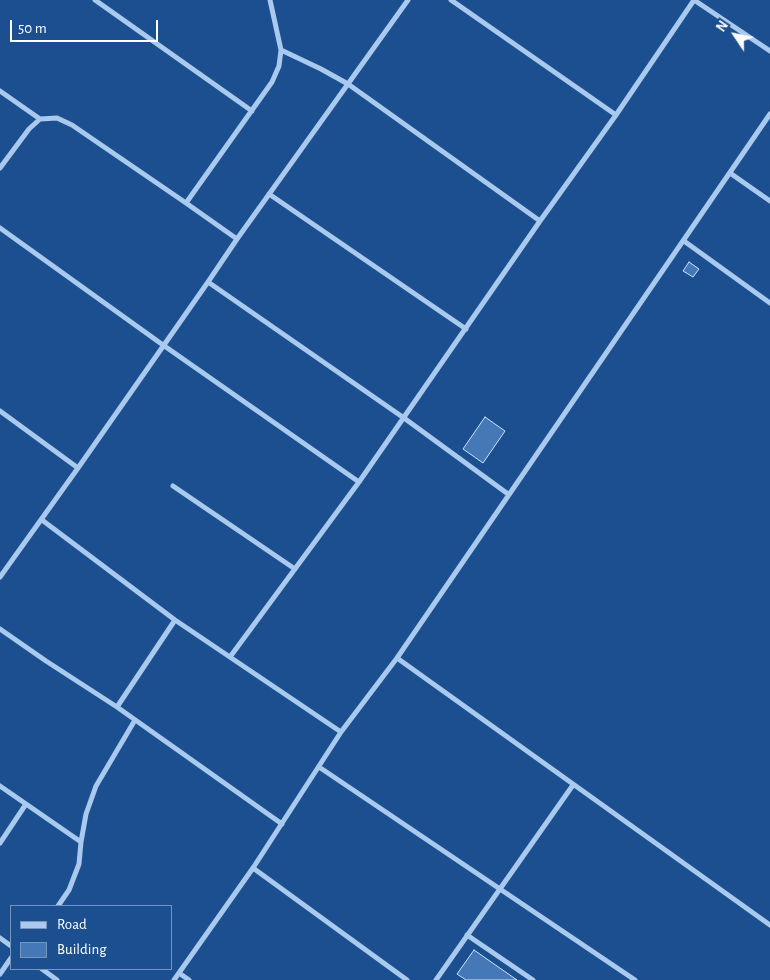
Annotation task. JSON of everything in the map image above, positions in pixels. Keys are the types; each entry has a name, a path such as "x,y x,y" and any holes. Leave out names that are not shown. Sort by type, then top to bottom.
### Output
{"street":[{"path":"94,0 252,111"},
{"path":"186,203 272,82 279,66 281,50 270,0"},
{"path":"0,577 42,520 237,238 408,0"},
{"path":"451,0 616,115"},
{"path":"230,657 359,482 616,115 694,0 770,51"},
{"path":"281,50 348,84 540,221"},
{"path":"0,91 40,119 57,118 72,126 237,238"},
{"path":"174,980 253,868 341,732 397,658 770,114"},
{"path":"0,168 29,129 40,119"},
{"path":"730,173 770,201"},
{"path":"269,194 466,329"},
{"path":"0,228 359,482"},
{"path":"684,241 770,303"},
{"path":"208,282 404,418 508,494"},
{"path":"0,411 78,468"},
{"path":"174,486 294,569"},
{"path":"42,520 175,620 341,732"},
{"path":"117,707 175,620"},
{"path":"0,629 117,707 282,824"},
{"path":"397,658 770,925"},
{"path":"59,905 69,890 79,864 86,814 96,786 135,720"},
{"path":"319,767 635,980"},
{"path":"436,980 573,785"},
{"path":"0,786 81,842"},
{"path":"0,843 26,804"},
{"path":"253,868 407,980"},
{"path":"467,935 533,980"},
{"path":"0,974 10,959"},
{"path":"43,970 57,980"},
{"path":"179,973 189,980"}],"building":[{"path":"689,262 699,269 693,277 683,271"},
{"path":"485,417 505,431 483,463 463,449"},
{"path":"474,950 517,980 466,980 457,974"}]}
